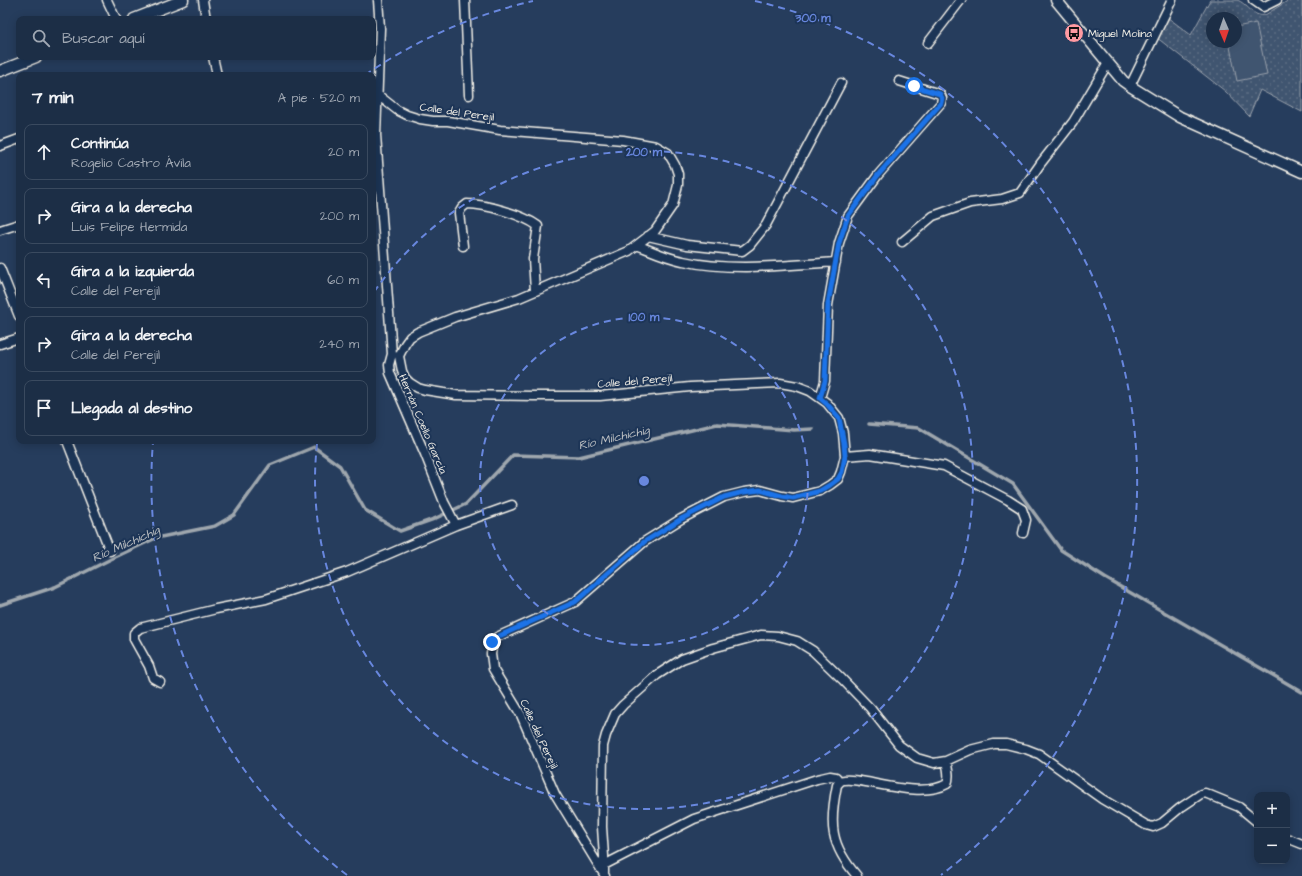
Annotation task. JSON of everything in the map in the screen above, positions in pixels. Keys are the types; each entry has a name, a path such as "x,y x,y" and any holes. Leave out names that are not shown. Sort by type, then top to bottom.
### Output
{"street":[{"path":"107,0 115,16"},
{"path":"142,16 183,0"},
{"path":"203,0 206,16"},
{"name":"Hernán Coello García","path":"378,0 380,28 376,135 395,355 389,365 390,373 444,502 454,521"},
{"path":"465,0 469,95"},
{"path":"928,43 961,0"},
{"path":"1056,0 1123,81 1130,86 1180,118 1302,172"},
{"path":"1130,86 1172,0"},
{"path":"1253,0 1263,7 1278,0"},
{"path":"0,71 28,60"},
{"path":"214,60 216,72"},
{"path":"902,242 932,216 970,203 1002,199 1020,193 1041,162 1074,122 1108,63"},
{"path":"820,398 825,381 828,304 839,243 848,216 878,175 941,103 942,98 940,94 899,81"},
{"path":"648,236 686,245 742,251 750,245 766,225 841,83"},
{"name":"Calle del Perejil","path":"378,95 397,110 420,119 448,121 500,130 623,140 656,146 668,153 678,174 678,185 673,205 655,231 629,251 519,298 455,317 418,332 410,337 395,355 402,371 410,383 425,390 456,395 534,396 600,396 690,387 780,383 797,386 810,391 827,404 839,418 843,434 845,456 842,472 838,479 820,491 793,498 760,490 724,497 681,519 644,542 575,602 494,639 491,654 493,669 521,715 555,794 604,871"},
{"path":"0,146 16,140"},
{"path":"463,246 459,213 467,204 480,204 530,220 538,226 533,259 536,291"},
{"path":"0,230 16,225"},
{"path":"637,245 684,262 734,267 836,262"},
{"path":"0,268 16,308"},
{"path":"0,344 16,339"},
{"path":"68,444 110,551"},
{"path":"845,456 870,454 944,466 1022,509 1026,520 1023,533"},
{"path":"156,680 134,639 134,633 140,628 216,609 266,599 348,572 454,521 512,505"},
{"path":"840,782 836,777 830,776 817,779 694,819 604,871 602,827 603,746 615,714 657,675 682,659 743,639 761,635 778,636 796,641 813,651 870,708 899,745 917,758 934,763 946,761 983,746 1006,744 1039,754 1102,799 1146,826 1162,824 1180,808 1201,794 1205,793 1239,807 1254,820"},
{"path":"857,876 837,848 832,818 837,785 843,780 857,780 904,788 929,789 944,786 948,782 946,761"},
{"path":"1290,839 1302,844"}],"shaded area":[{"path":"1210,0 1237,0 1257,14 1265,15 1289,0 1302,0 1302,112 1260,90 1249,116 1225,91 1156,37 1167,17 1191,35"},
{"path":"1256,23 1267,75 1237,81 1230,48 1242,48 1242,26"}],"waterway":[{"name":"Río Milchichig","path":"0,605 55,587 156,538 215,526 234,515 270,465 314,447 340,466 365,510 400,531 434,519 466,504 513,455 579,457 717,424 794,430 813,429"},
{"path":"869,424 919,428 1013,484 1061,550 1105,578 1302,692"}],"place":[{"name":"Miguel Molina","path":"1074,33"}],"route":[{"path":"492,642 497,637 575,602 644,542 681,519 724,497 760,490 793,498 820,491 838,479 842,472 845,456 843,434 839,418 820,398 825,381 828,304 839,243 848,216 878,175 941,103 942,98 940,94 914,86"}]}
